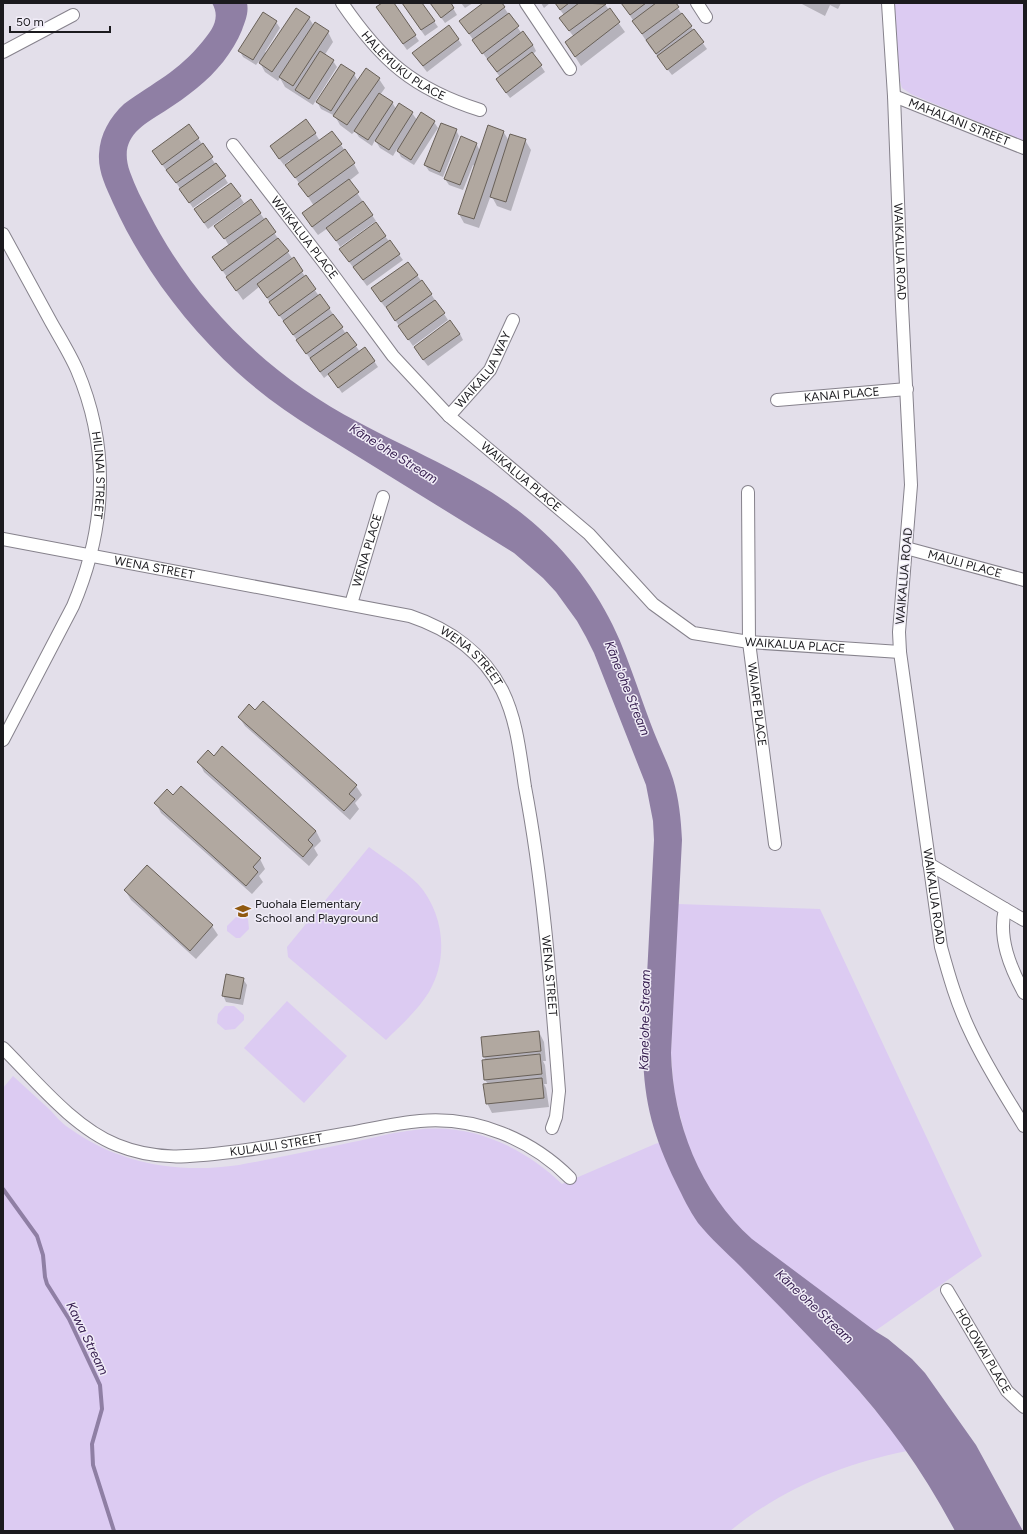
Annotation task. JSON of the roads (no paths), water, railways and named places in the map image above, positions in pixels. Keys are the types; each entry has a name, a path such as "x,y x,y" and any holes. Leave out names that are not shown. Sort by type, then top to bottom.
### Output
{"street":[{"path":"526,3 570,69"},
{"path":"697,3 706,17"},
{"name":"WAIKALUA ROAD","path":"888,3 894,96 911,485 899,632 900,652 941,947 959,1007 982,1055 1024,1126"},
{"name":"HALEMUKU PLACE","path":"344,4 356,24 378,50 405,74 441,96 480,110"},
{"path":"3,52 73,15"},
{"name":"MAHALANI STREET","path":"894,96 1024,148"},
{"name":"WAIKALUA PLACE","path":"233,145 328,268 393,356 449,416 589,534 653,604 693,633 749,642 900,652"},
{"name":"HILINAI STREET","path":"3,740 73,606 82,584 91,556 99,512 100,487 98,447 92,416 77,371 67,349 4,240"},
{"name":"WAIKALUA WAY","path":"449,416 490,370 513,320"},
{"name":"KANAI PLACE","path":"777,400 907,389"},
{"name":"WAIAPE PLACE","path":"748,492 749,642 775,844"},
{"name":"WENA PLACE","path":"351,604 383,497"},
{"name":"WENA STREET","path":"3,539 410,616 438,627 452,635 464,644 485,665 501,690 507,703 515,731 533,829 543,913 559,1091 556,1117 552,1128"},
{"name":"MAULI PLACE","path":"906,548 1024,580"},
{"path":"930,864 1024,920"},
{"path":"1005,908 1002,930 1005,948 1024,993"},
{"name":"KULAULI STREET","path":"3,1048 72,1118 86,1128 115,1144 147,1154 164,1157 198,1156 266,1147 402,1123 440,1120 477,1125 495,1130 524,1143 548,1158 570,1178"},
{"name":"HOLOWAI PLACE","path":"947,1290 1007,1391 1024,1407"}],"water":[{"name":"Kāne'ohe Stream","path":"212,3 247,3 247,10 242,30 234,46 211,76 185,97 140,128 129,142 127,160 130,172 146,208 167,246 188,277 211,306 237,334 265,359 294,382 325,403 358,422 451,469 497,495 518,510 551,539 575,565 605,609 623,648 671,774 678,802 682,840 671,1053 677,1105 693,1155 704,1178 718,1200 752,1239 875,1331 888,1339 912,1359 925,1373 976,1445 1023,1531 955,1531 918,1468 875,1410 818,1346 703,1229 686,1203 676,1183 656,1135 645,1088 643,1053 654,840 653,821 646,785 594,653 577,621 556,592 543,578 514,553 305,424 246,380 218,354 183,315 137,250 113,203 101,173 99,154 101,140 110,120 124,104 175,69 194,52 203,41 214,24 216,14"}],"waterway":[{"name":"Kawa Stream","path":"3,1189 37,1236 43,1255 47,1284 69,1319 100,1385 102,1409 92,1444 93,1465 114,1531"}],"place":[{"name":"Puohala Elementary School and Playground","path":"243,911"}]}
